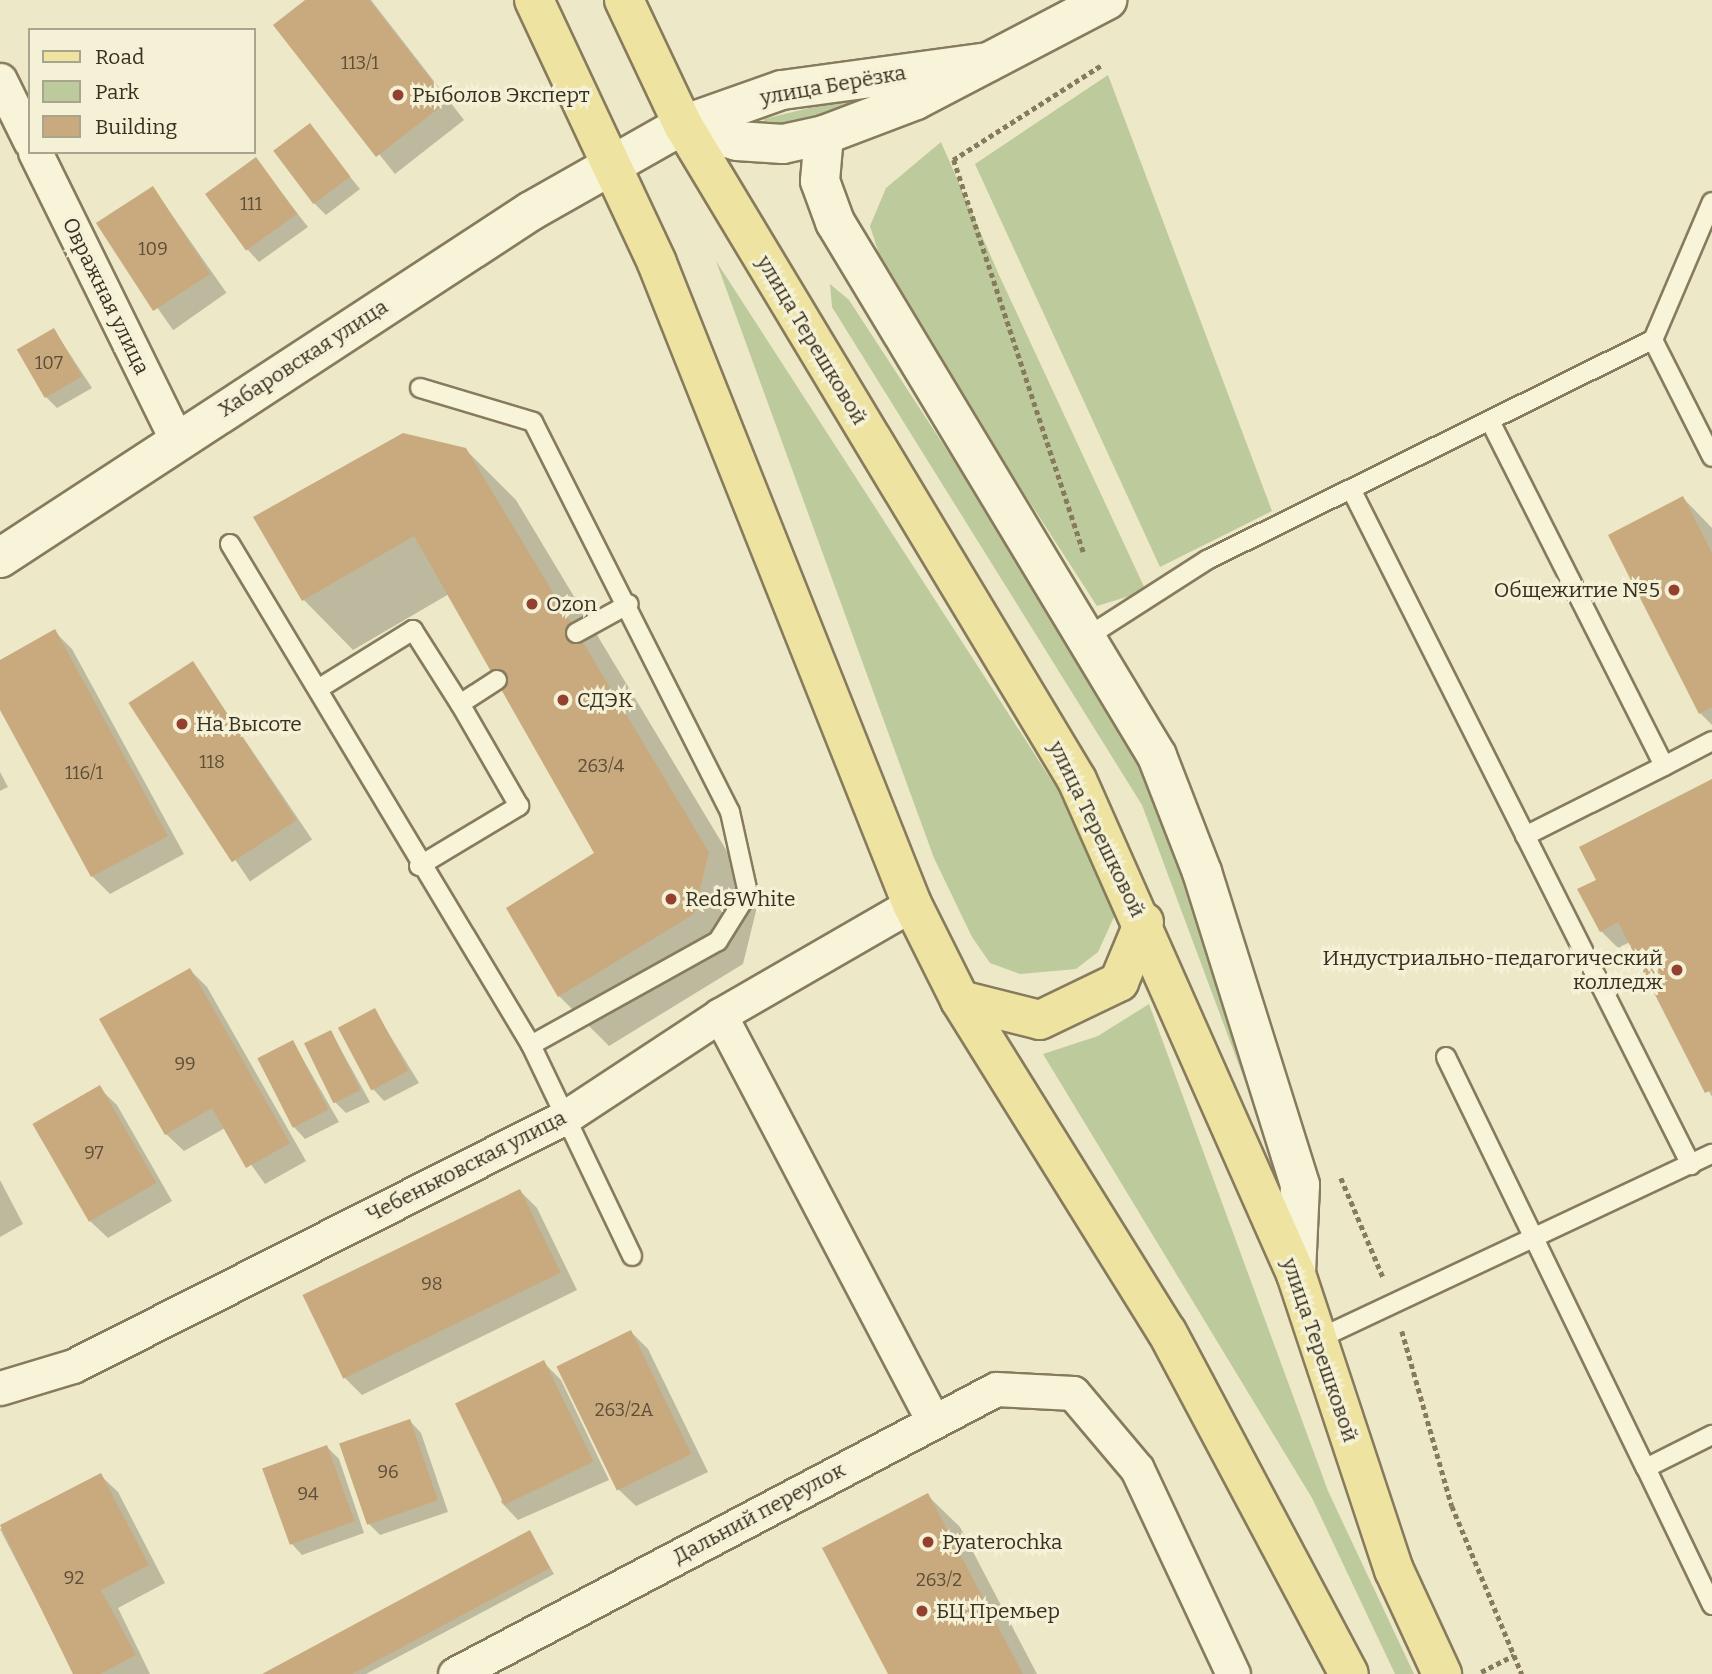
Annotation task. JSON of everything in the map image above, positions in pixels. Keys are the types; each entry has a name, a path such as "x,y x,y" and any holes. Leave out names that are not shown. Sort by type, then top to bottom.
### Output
{"main road":[{"path":"534,0 662,276 912,904 960,1000 1167,1332 1349,1674"},
{"name":"улица Терешковой","path":"624,0 683,125 1077,779 1144,922 1296,1274 1394,1570 1442,1674"},
{"name":"улица Берёзка","path":"683,125 737,141 783,144 824,135 916,100 1107,0"},
{"name":"улица Берёзка","path":"610,165 683,125 782,90 988,62"},
{"path":"824,135 820,181 835,222 1157,756 1202,872 1300,1185 1296,1274"},
{"name":"Хабаровская улица","path":"0,558 177,441 610,165"},
{"path":"960,1000 1040,1020 1119,982 1144,922"}],"street":[{"path":"0,80 28,137"},
{"name":"Овражная улица","path":"36,154 177,441"},
{"name":"Чебеньковская улица","path":"0,1388 74,1366 567,1116 720,1015 912,904"},
{"path":"720,1015 933,1420"},
{"name":"Дальний переулок","path":"455,1674 996,1389 1073,1393 1137,1469 1233,1674"}],"lane":[{"path":"1087,637 1207,560 1653,340 1712,202"},
{"path":"1653,340 1712,457"},
{"path":"420,388 533,422 629,604 730,812 748,893 718,941 531,1045"},
{"path":"1490,421 1664,766"},
{"path":"1351,489 1691,1165"},
{"path":"230,544 318,689 419,866 531,1045 632,1256"},
{"path":"576,633 629,604"},
{"path":"318,689 413,630 519,806 419,866"},
{"path":"460,704 497,680"},
{"path":"1525,835 1712,741"},
{"path":"1446,1057 1712,1605"},
{"path":"1318,1339 1535,1242 1712,1154"},
{"path":"1646,1468 1711,1440"}],"path":[{"path":"1476,1674 1514,1655"}],"green space":[{"path":"1108,75 1272,511 1160,567 975,164"},
{"path":"912,83 914,90 767,135 764,119"},
{"path":"941,142 999,275 1146,591 1097,606 889,285 870,226 886,188"},
{"path":"716,261 1061,795 1105,875 1114,917 1098,952 1076,969 1020,974 990,963 972,937 934,858"},
{"path":"830,284 849,300 1119,714 1156,799 1281,1178 1142,805 832,307"},
{"path":"1149,1004 1328,1491 1414,1674 1395,1674 1312,1498 1043,1054 1098,1036"}],"building":[{"path":"305,0 369,0 448,101 376,157 273,25"},
{"path":"310,123 350,177 314,204 273,151"},
{"path":"256,157 297,214 246,251 205,194"},
{"path":"153,186 210,274 153,311 96,223"},
{"path":"54,328 82,376 45,398 17,350"},
{"path":"403,433 466,448 709,852 694,914 558,997 506,908 594,853 414,536 302,601 253,517"},
{"name":"Общежитие №5","path":"1683,496 1712,553 1712,707 1699,714 1608,535"},
{"path":"55,629 168,836 91,877 0,710 0,660"},
{"path":"193,661 296,820 232,862 128,703"},
{"name":"Индустриально-педагогический колледж","path":"1712,779 1712,1090 1705,1093 1618,922 1600,932 1577,889 1596,880 1579,847"},
{"path":"190,968 290,1143 246,1168 212,1108 165,1135 99,1019"},
{"path":"375,1008 408,1071 371,1090 338,1028"},
{"path":"331,1030 360,1090 333,1103 304,1043"},
{"path":"293,1040 328,1109 293,1128 257,1058"},
{"path":"100,1085 156,1183 89,1222 32,1124"},
{"path":"520,1189 561,1273 343,1379 302,1295"},
{"path":"631,1330 691,1454 617,1490 556,1366"},
{"path":"544,1360 594,1462 505,1505 455,1403"},
{"path":"410,1419 438,1500 367,1525 339,1443"},
{"path":"327,1445 355,1521 290,1545 262,1469"},
{"path":"101,1473 149,1565 101,1590 136,1655 100,1674 73,1674 0,1525"},
{"name":"БЦ Премьер","path":"928,1493 1023,1674 888,1674 822,1548"},
{"path":"530,1530 550,1568 352,1674 262,1674"}],"place":[{"name":"Рыболов Эксперт","path":"398,95"},
{"name":"Общежитие №5","path":"1674,590"},
{"name":"Ozon","path":"532,604"},
{"name":"СДЭК","path":"563,700"},
{"name":"На Высоте","path":"182,724"},
{"name":"Red&White","path":"671,899"},
{"name":"Индустриально-педагогический колледж","path":"1677,970"},
{"name":"Pyaterochka","path":"928,1542"},
{"name":"БЦ Премьер","path":"922,1611"}]}
